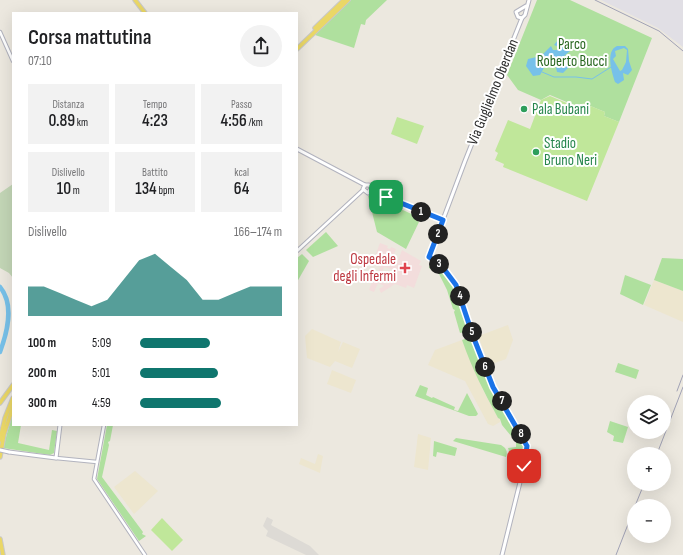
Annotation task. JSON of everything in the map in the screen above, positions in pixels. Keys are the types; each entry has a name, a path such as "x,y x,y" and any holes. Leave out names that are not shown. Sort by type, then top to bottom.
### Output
{"main road":[{"path":"135,0 144,12"},
{"path":"298,46 344,0"},
{"path":"298,46 348,0"},
{"name":"Via Guglielmo Oberdan","path":"504,547 524,466 527,446 493,387 473,336 456,285 441,265 429,257 529,0"},
{"name":"Via Guglielmo Oberdan","path":"521,18 516,12 519,9 524,11"},
{"path":"298,150 360,181 367,189 443,220"},
{"path":"0,403 12,386"},
{"path":"0,440 12,401"},
{"path":"0,403 6,402 9,409"},
{"path":"0,458 4,434 12,410"},
{"path":"0,450 56,458 60,426"},
{"path":"0,539 2,550 1,555"},
{"path":"502,555 504,547"},
{"path":"504,547 506,555"}],"street":[{"path":"0,32 12,59"},
{"path":"298,250 367,189"},
{"path":"104,426 94,479 144,555"},
{"path":"56,458 97,462"}],"shaded area":[{"path":"601,0 683,0 683,47 658,28"},
{"name":"Ospedale degli Infermi","path":"380,243 388,246 387,248 390,249 391,247 396,249 391,262 389,261 388,263 390,262 396,266 402,250 421,261 419,265 422,266 414,288 407,285 406,288 395,284 381,293 379,289 384,286 378,283 374,292 369,290 373,279 387,284 389,283 394,270 384,267 379,280 376,279 381,265 372,264"},
{"path":"654,280 683,291 683,322 644,305"},
{"path":"508,325 513,340 506,359 489,365 479,338 481,335"},
{"path":"312,329 341,342 338,352 343,342 360,349 352,368 335,361 330,367 307,358 305,336"},
{"path":"462,340 483,390 498,418 500,419 500,422 493,426 488,424 465,381 428,365 435,350"},
{"path":"332,370 356,380 351,393 327,384"},
{"path":"418,434 431,438 428,470 414,467"},
{"path":"318,454 323,456 320,473 299,464 301,458 315,464"},
{"path":"135,471 158,491 134,514 114,487"},
{"path":"267,517 273,520 271,525 310,546 319,555 306,555 266,536 268,531 263,526"}],"green space":[{"path":"351,0 387,0 366,20 365,25 361,24 354,48 315,35"},
{"name":"Parco Roberto Bucci","path":"537,0 570,0 652,38 619,122 604,116 605,112 583,103 581,108 550,95 541,100 518,90 507,75"},
{"path":"550,96 581,109 583,103 605,112 604,116 619,122 587,201 503,167 504,164 495,160 498,153 495,151 508,120 530,129 541,100"},
{"path":"397,117 424,126 417,144 391,134"},
{"path":"12,185 12,277 9,273 0,268 0,193"},
{"path":"368,196 371,196 376,200 377,198 418,217 416,220 419,222 406,249 377,232"},
{"path":"326,232 338,246 313,257 306,250"},
{"path":"302,254 309,261 298,280 298,257"},
{"path":"662,258 683,259 683,291 654,280"},
{"path":"430,264 446,274 455,288 469,331 460,333 454,312 455,310 453,309 447,290 438,272 429,268"},
{"path":"625,275 651,285 643,305 620,294"},
{"path":"470,337 490,388 522,442 524,450 521,460 511,457 508,448 516,447 516,442 498,418 470,361 462,340"},
{"path":"618,363 639,370 636,379 615,372"},
{"path":"420,385 428,388 426,395 455,407 454,410 458,411 467,393 478,414 476,416 469,416 415,396"},
{"path":"12,416 12,426 21,426 18,443 49,450 52,430 57,431 54,453 50,455 3,448"},
{"path":"610,421 627,427 623,443 613,441 614,436 607,432"},
{"path":"107,426 113,426 110,441 108,442 109,445 102,477 143,532 142,534 146,536 139,541 97,479"},
{"path":"456,438 501,445 506,450 506,457 453,441"},
{"path":"434,441 457,448 455,456 437,452 436,457 433,456"},
{"path":"162,518 183,540 172,551 151,530"}],"water":[{"path":"563,39 570,45 570,51 564,56 565,58 570,59 571,65 563,73 557,72 556,68 558,62 553,60 546,64 540,75 533,76 526,66 528,59 541,56 551,46 553,50 557,50 559,47 554,45 558,40"},
{"path":"617,46 625,46 628,49 629,61 632,70 628,75 623,73 624,80 618,84 615,82 610,62 611,52","holes":["624,48 627,50 626,62 620,71 613,59 616,56 615,51"]}],"waterway":[{"path":"542,72 554,77 592,79 611,67"},
{"path":"0,287 5,294 8,310 7,328 0,352"}],"railway":[{"path":"595,0 659,31 683,51"},
{"path":"677,391 683,375"},
{"path":"660,447 683,387"},
{"path":"638,499 641,491"},
{"path":"616,555 627,527"}],"place":[{"name":"Pala Bubani","path":"524,109"},
{"name":"Stadio Bruno Neri","path":"536,152"},
{"name":"Ospedale degli Infermi","path":"405,268"}],"route":[{"path":"386,197 443,220 429,257 441,265 456,285 480,356 493,387 527,446 528,450 524,466"}]}
